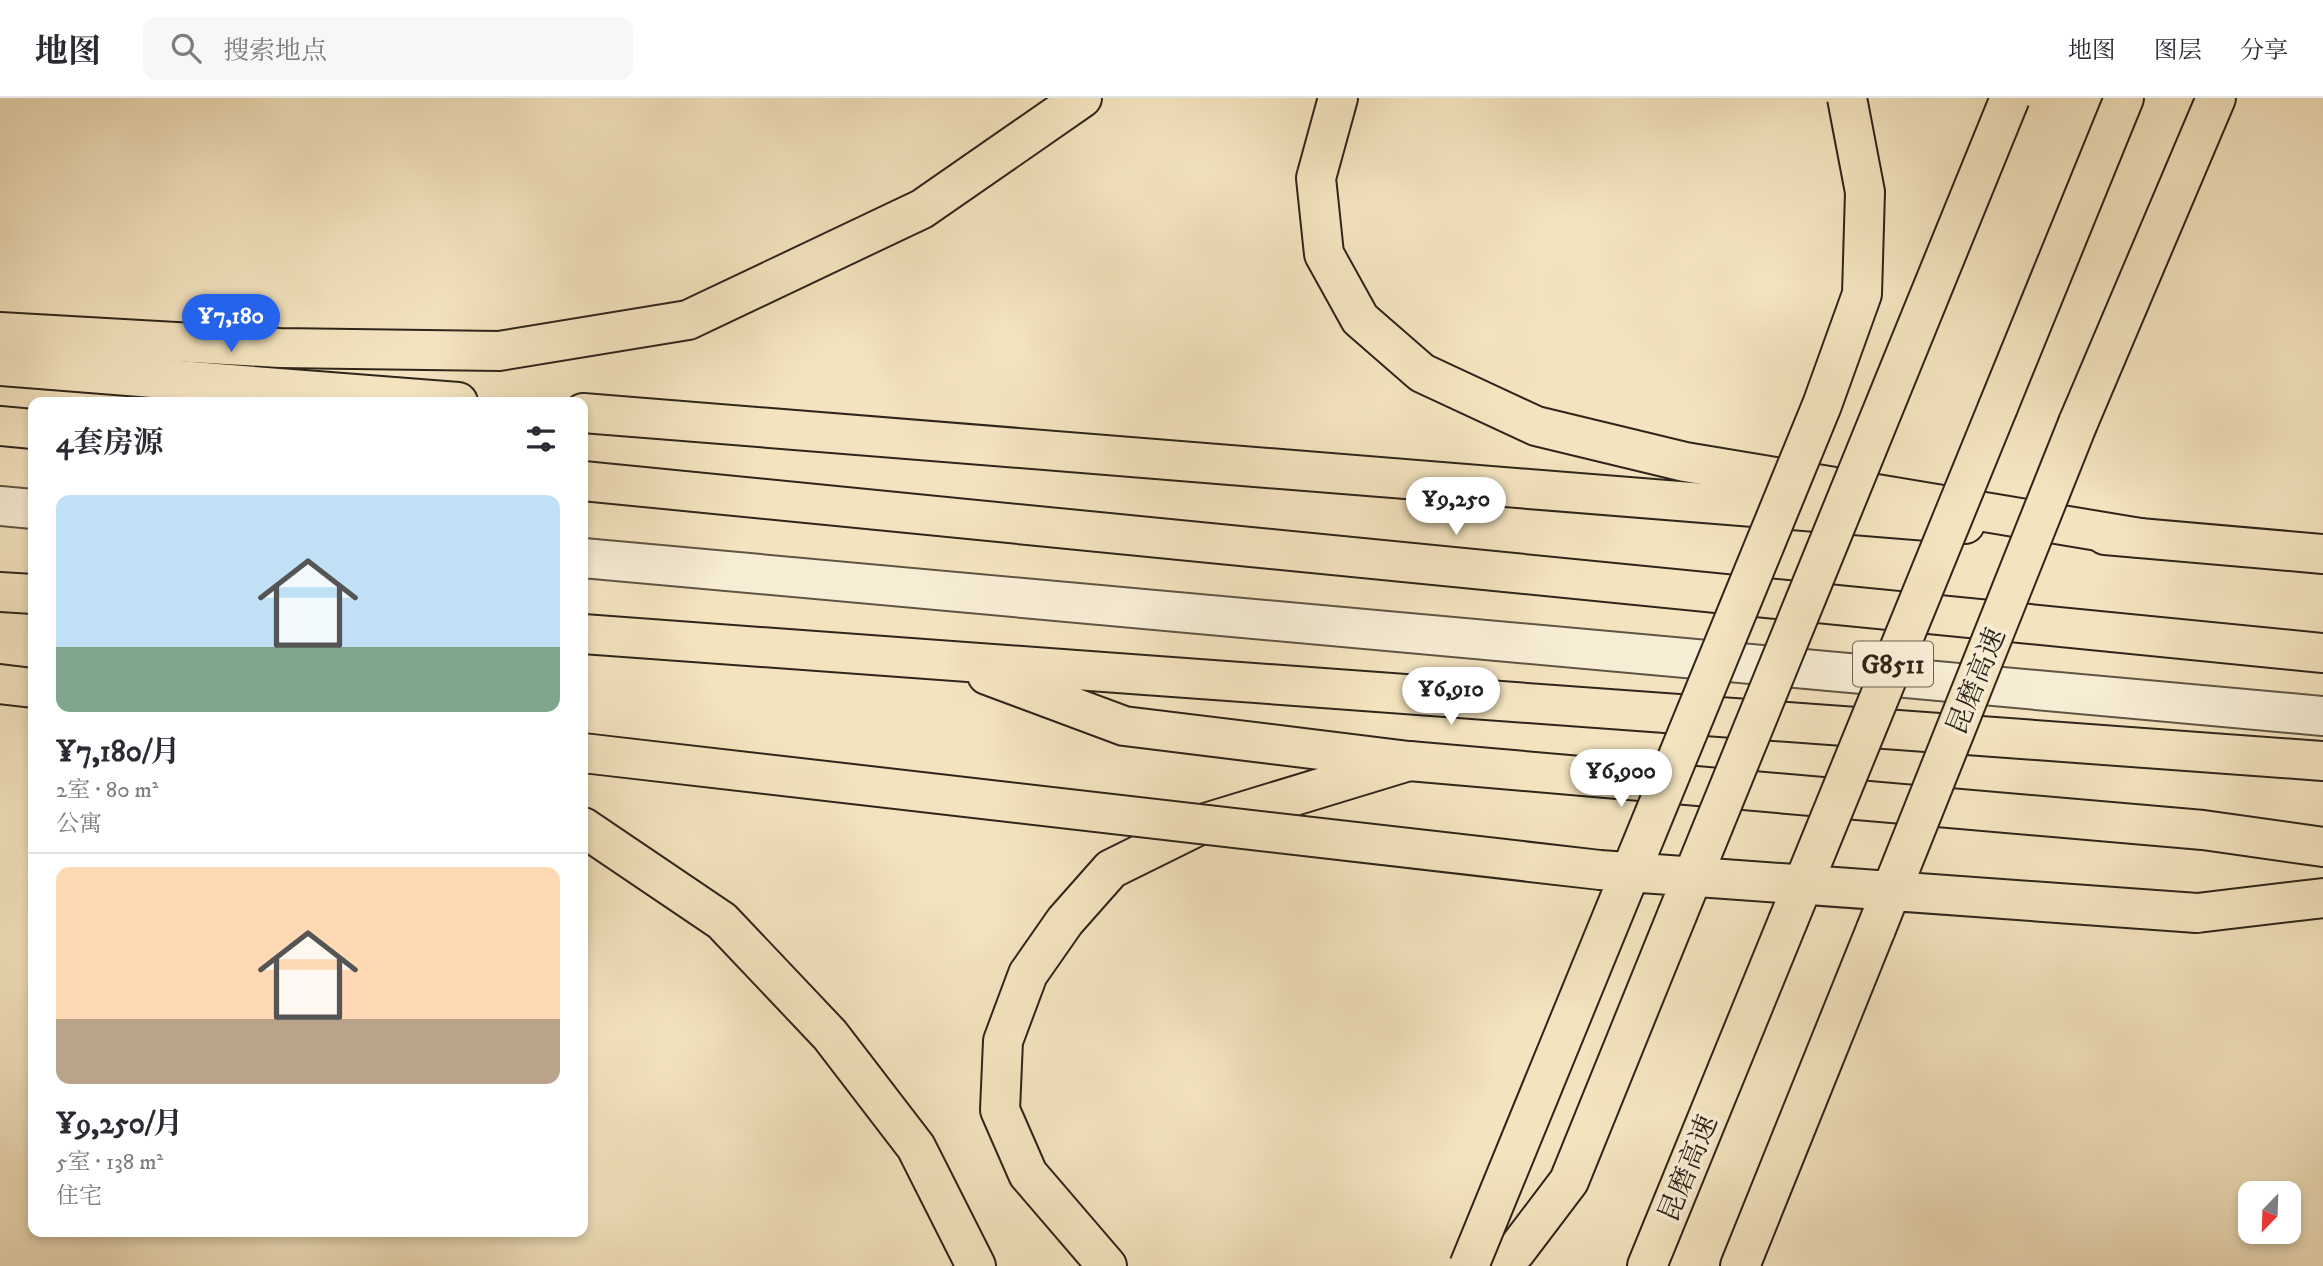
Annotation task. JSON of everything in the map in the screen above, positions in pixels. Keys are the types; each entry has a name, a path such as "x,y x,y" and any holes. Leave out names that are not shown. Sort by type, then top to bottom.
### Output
{"main road":[{"path":"0,332 280,348 499,351 688,320 922,209 1082,98"},
{"path":"1338,98 1316,178 1324,254 1360,319 1422,373 1536,426 1685,462 2140,538"},
{"path":"1469,1266 1822,405 1862,294 1865,192 1847,98"},
{"path":"1493,1266 1516,1251 1569,1181 2010,98"},
{"name":"昆磨高速","path":"1647,1266 2124,98"},
{"name":"昆磨高速","path":"1740,1266 2077,423 2216,98"},
{"path":"0,366 391,397"},
{"path":"310,391 336,397"},
{"path":"588,412 2323,554"},
{"path":"0,426 28,429"},
{"path":"588,461 718,494"},
{"path":"588,481 2323,653"},
{"path":"0,592 28,594"},
{"path":"588,634 2323,761"},
{"path":"946,660 1124,726 1409,761 2203,830 2323,847"},
{"path":"0,684 28,687"},
{"path":"588,754 1600,870 2197,913 2323,898"},
{"path":"1108,1266 1028,1174 1000,1110 1003,1041 1028,974 1065,921 1111,869 1202,824 1409,761"},
{"path":"588,830 722,921 830,1035 916,1147 976,1266"}],"lane":[{"path":"0,506 28,509"},
{"path":"588,558 2323,716"}]}
